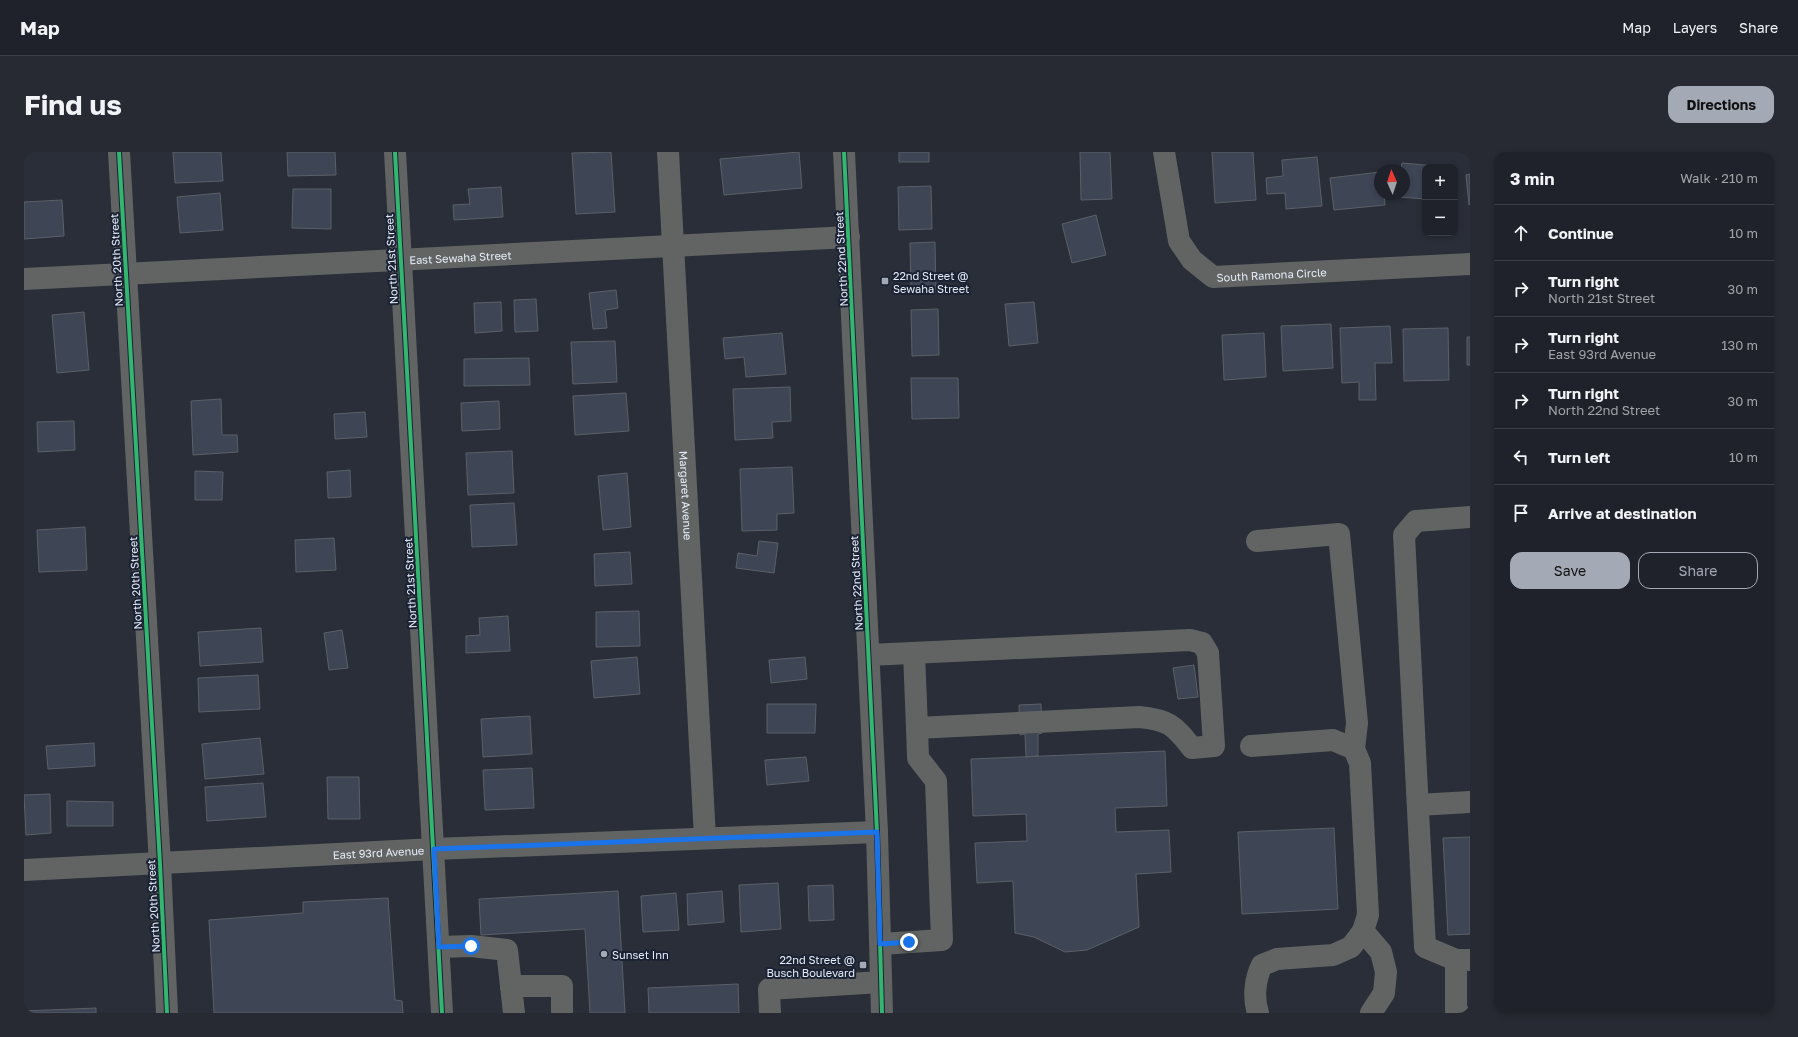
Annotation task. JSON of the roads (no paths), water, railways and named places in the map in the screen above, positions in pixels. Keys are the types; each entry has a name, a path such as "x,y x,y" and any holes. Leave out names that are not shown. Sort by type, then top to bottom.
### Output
{"street":[{"name":"North 20th Street","path":"119,152 160,864 167,1013"},
{"name":"North 21st Street","path":"395,152 442,1013"},
{"name":"Margaret Avenue","path":"668,152 705,838"},
{"name":"North 22nd Street","path":"844,152 877,832 882,1013"},
{"name":"South Ramona Circle","path":"1164,152 1179,241 1192,260 1213,277 1470,264"},
{"name":"East Sewaha Street","path":"24,279 849,237"},
{"path":"1459,1013 1456,1010 1463,960 1425,946 1404,535 1416,521 1470,517"},
{"path":"1257,541 1339,534 1357,724 1354,749 1360,763 1368,915 1363,931 1351,947 1333,955 1277,959 1262,965 1256,978 1256,1007 1258,1013"},
{"path":"869,655 1190,640 1202,643 1208,653 1214,746 1192,748 1178,729 1160,719 1139,717 917,728"},
{"path":"880,944 942,940 936,781 918,758 914,653"},
{"path":"1251,746 1333,740 1354,749"},
{"path":"1418,805 1470,802"},
{"name":"East 93rd Avenue","path":"24,870 434,849 877,832"},
{"path":"1363,931 1381,952 1386,972 1384,993 1371,1013"},
{"path":"439,947 471,946 507,950 514,1013"},
{"path":"770,1013 768,989 881,982"},
{"path":"511,986 562,986 562,1013"}],"place":[{"name":"22nd Street @ Sewaha Street","path":"885,281"},
{"name":"Sunset Inn","path":"604,954"},
{"name":"22nd Street @ Busch Boulevard","path":"863,965"}]}
